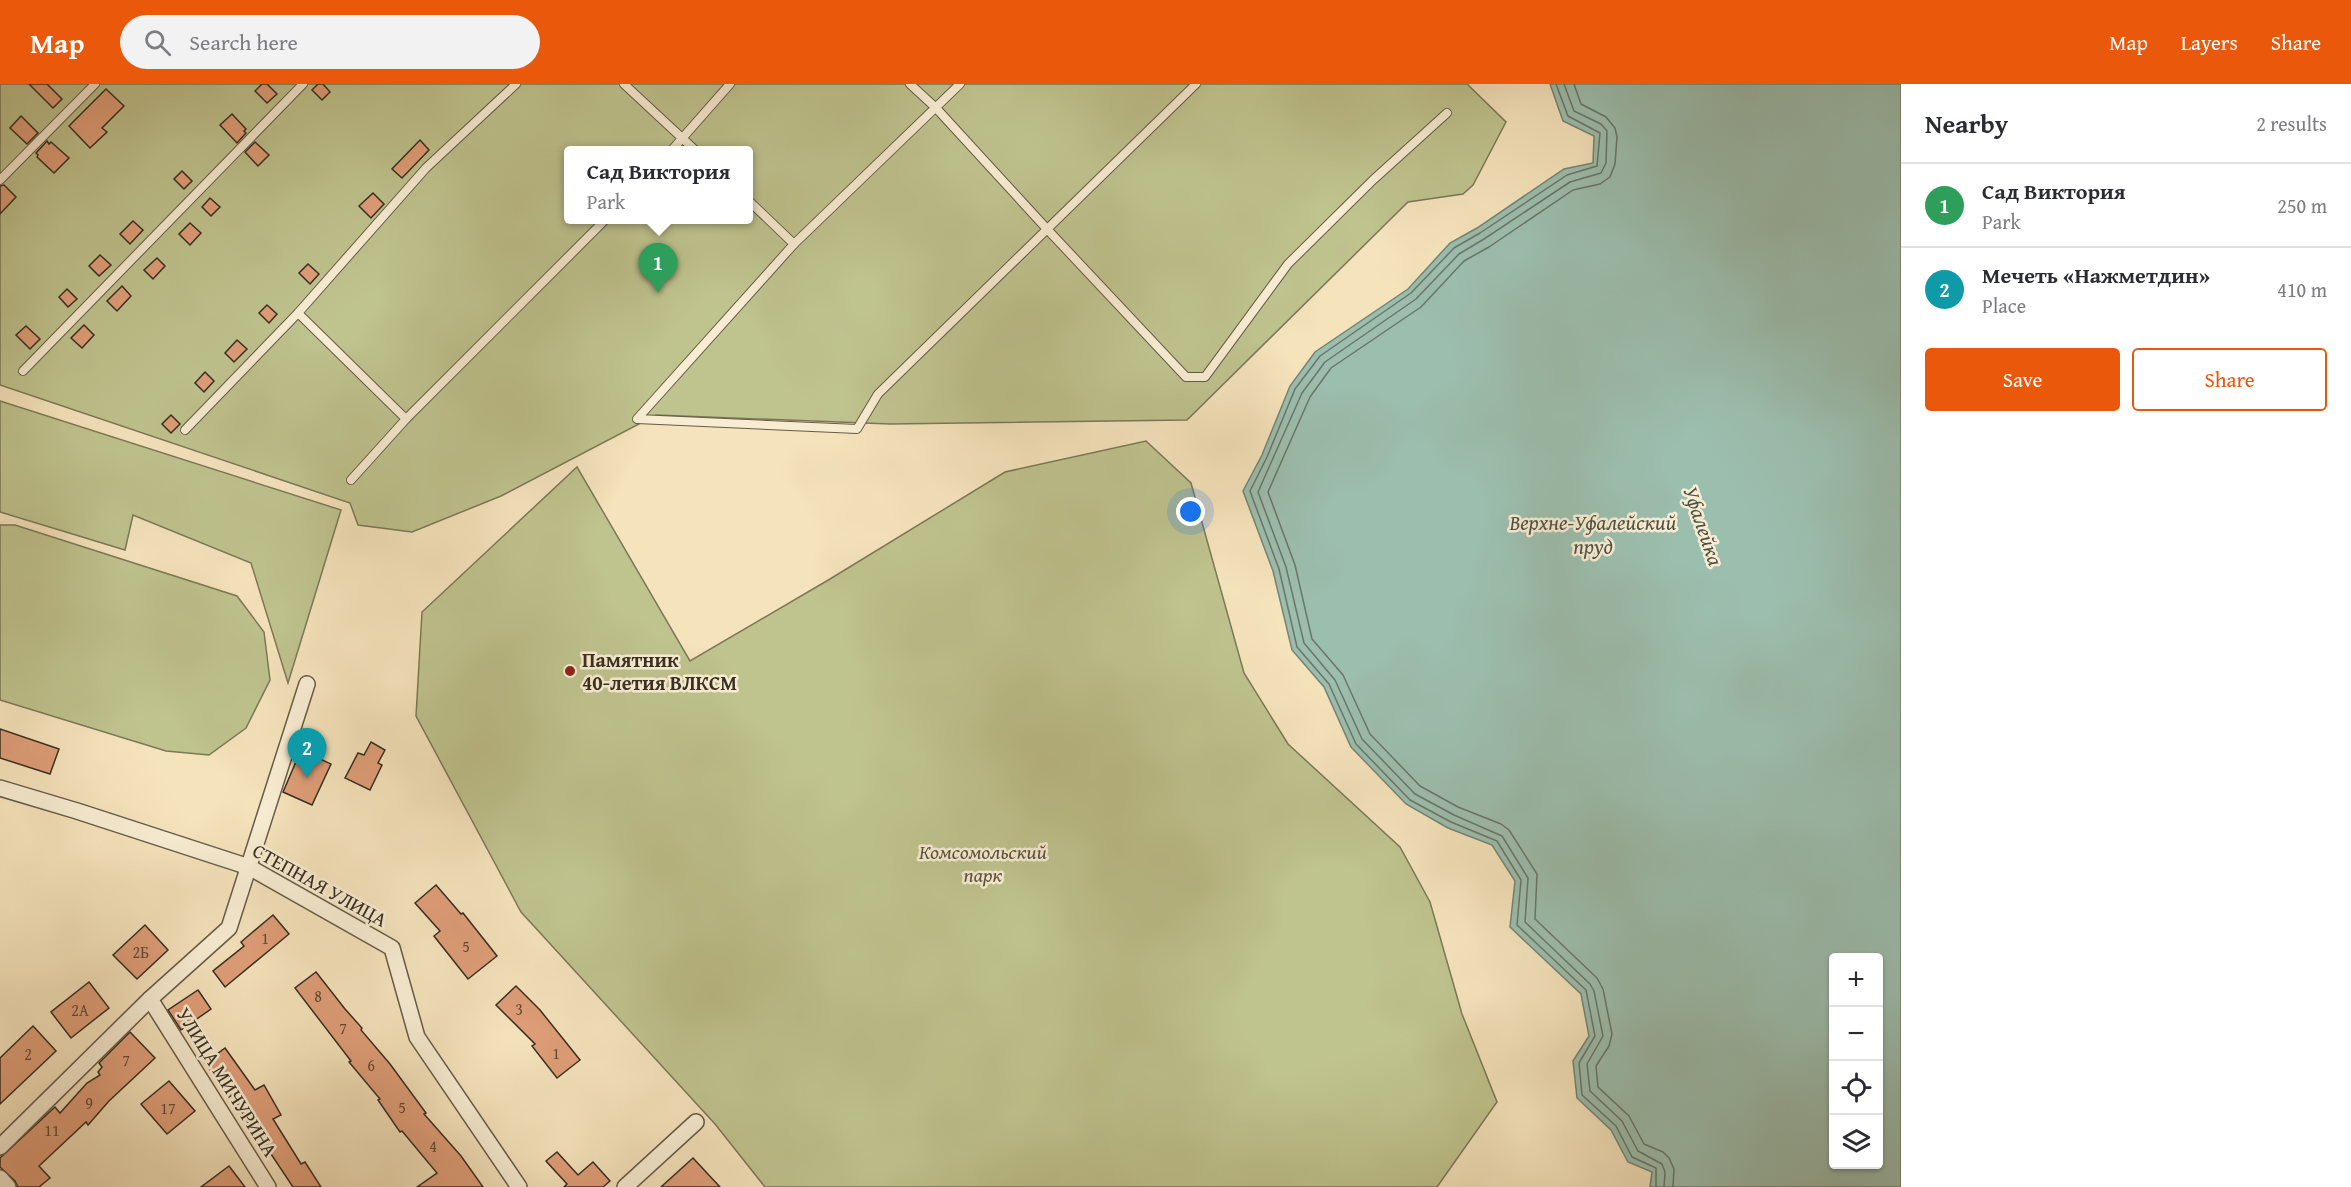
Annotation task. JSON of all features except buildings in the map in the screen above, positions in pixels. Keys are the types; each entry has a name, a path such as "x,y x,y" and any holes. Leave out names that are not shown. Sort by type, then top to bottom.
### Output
{"street":[{"path":"0,1147 150,999 229,928 307,684"},
{"name":"СТЕПНАЯ УЛИЦА","path":"0,788 249,867 392,948 417,1037 519,1187"},
{"name":"УЛИЦА МИЧУРИНА","path":"150,999 268,1187"},
{"path":"625,1187 696,1122"},
{"path":"0,1178 8,1187"}],"lane":[{"path":"0,180 95,84"},
{"path":"22,370 303,84"},
{"path":"186,430 298,313 426,168 516,84"},
{"path":"624,84 692,146"},
{"path":"675,146 730,84"},
{"path":"910,84 936,108 1186,377 1205,377 1288,264 1373,180 1447,113"},
{"path":"960,84 794,244 637,419 857,429 878,394 1196,84"},
{"path":"753,205 794,244"},
{"path":"351,480 406,420 600,224"},
{"path":"298,313 406,420"}],"green space":[{"path":"0,84 1467,84 1506,122 1473,185 1463,194 1408,202 1187,420 890,424 656,415 501,496 412,532 358,525 350,503 0,385"},
{"path":"0,401 341,510 288,683 251,563 133,515 125,550 0,512"},
{"name":"Комсомольский парк","path":"1146,441 1191,483 1244,673 1288,744 1400,847 1430,902 1462,1014 1497,1102 1437,1187 765,1187 715,1124 521,912 416,716 422,612 577,467 690,661 1005,472"},
{"path":"0,525 15,525 237,596 264,632 270,680 246,728 209,755 166,751 0,700"}],"water":[{"name":"Верхне-Уфалейский пруд","path":"1550,84 1901,84 1901,1187 1650,1187 1652,1172 1628,1162 1611,1130 1577,1098 1573,1061 1589,1036 1581,994 1510,927 1515,881 1492,845 1448,828 1406,804 1351,747 1324,687 1292,650 1273,571 1243,491 1262,455 1290,386 1315,352 1408,289 1450,243 1477,228 1564,169 1593,163 1594,136 1563,121"}],"place":[{"name":"Сад Виктория","path":"658,293"},
{"name":"Памятник 40-летия ВЛКСМ","path":"570,671"},
{"name":"Мечеть «Нажметдин»","path":"307,778"}],"water label":[{"name":"Уфалейка","path":"1703,526"}]}
